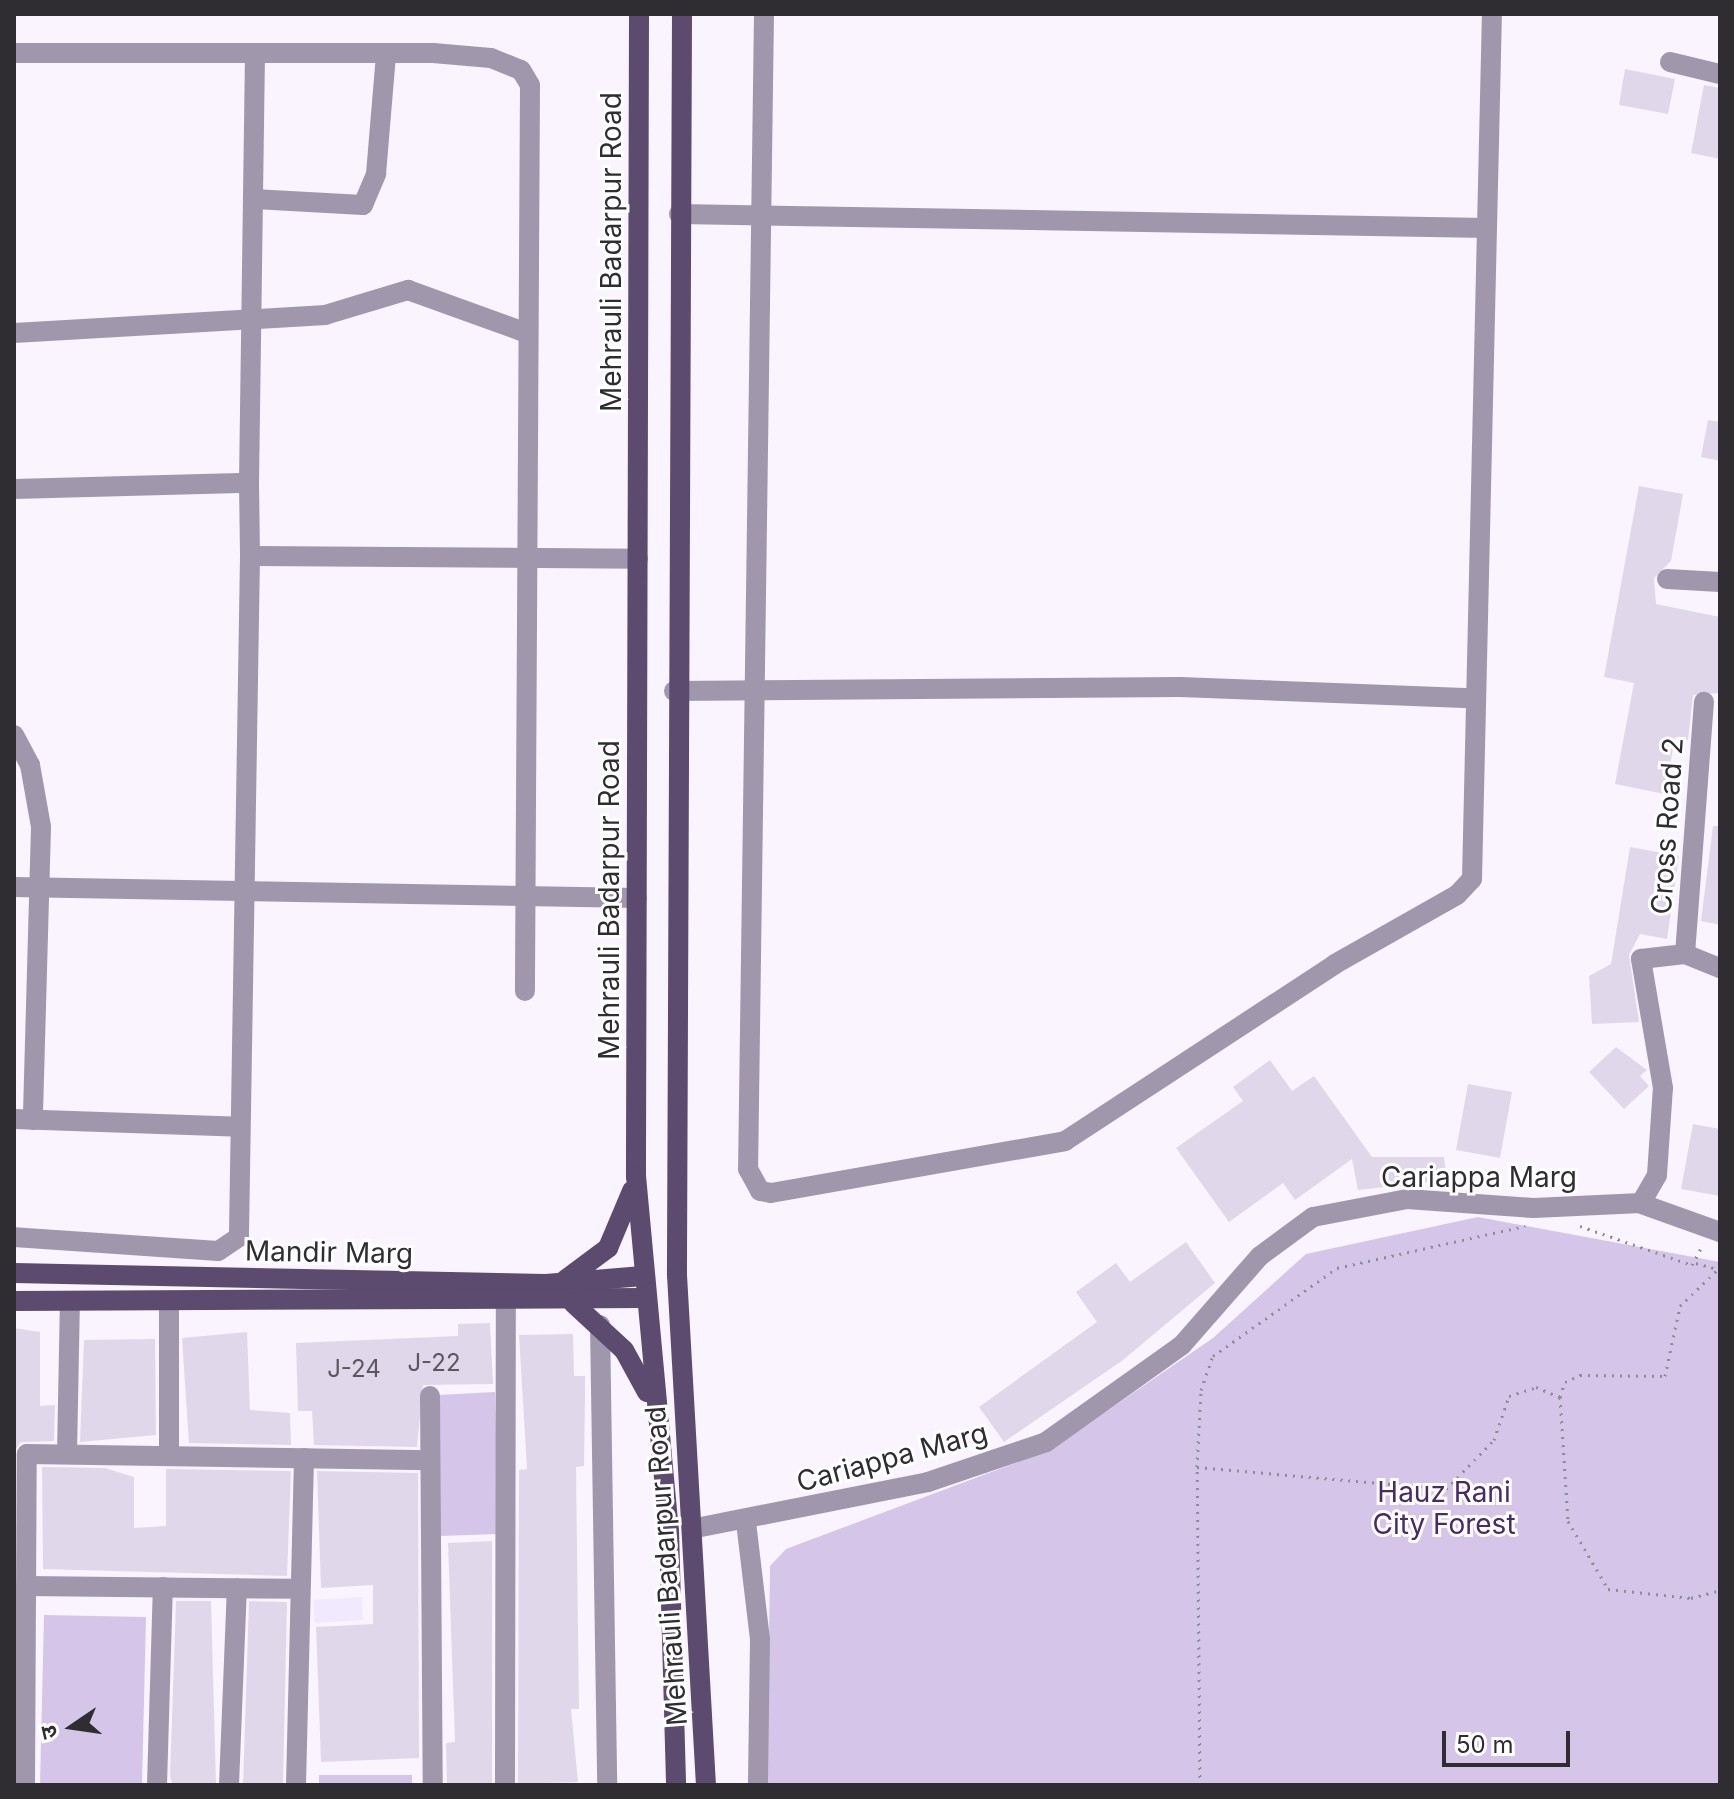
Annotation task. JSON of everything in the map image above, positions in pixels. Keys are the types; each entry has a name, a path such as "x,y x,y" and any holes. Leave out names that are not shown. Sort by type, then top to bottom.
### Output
{"main road":[{"name":"Mehrauli Badarpur Road","path":"639,14 636,1176 643,1298 669,1531 676,1785"},
{"path":"637,845 674,845 682,14"},
{"name":"Mehrauli Badarpur Road","path":"674,845 678,1344 696,1528 706,1785"},
{"path":"546,1284 576,1275 608,1248 636,1176"},
{"name":"Mandir Marg","path":"14,1273 546,1284 643,1276"},
{"name":"Mandir Marg","path":"14,1301 573,1303 643,1298"},
{"path":"573,1303 624,1350 653,1403"}],"street":[{"path":"764,14 758,216 748,1169 760,1191 771,1193 1065,1141 1335,964 1457,895 1476,865 1471,698 1492,14"},
{"path":"14,53 255,57 386,54 491,58 521,70 530,85 525,991"},
{"path":"253,199 363,205 376,174 386,54"},
{"path":"14,1237 229,1249 244,1216 239,1127 250,556 255,57"},
{"path":"1670,62 1720,74"},
{"path":"679,214 1487,228"},
{"path":"14,333 252,322 325,315 408,290 527,333"},
{"path":"14,489 249,483"},
{"path":"250,556 526,554 638,559"},
{"path":"1667,579 1720,582"},
{"path":"674,691 755,687 1180,687 1471,698"},
{"name":"Cross Road 2","path":"1685,954 1704,702"},
{"path":"14,735 39,797 40,887 24,1119 239,1127"},
{"path":"14,887 637,898"},
{"path":"1712,1230 1639,1203 1657,1175 1663,1088 1641,959 1685,954 1720,968"},
{"name":"Cariappa Marg","path":"696,1528 746,1522 928,1482 1046,1442 1182,1345 1260,1256 1313,1217 1407,1199 1534,1208 1639,1203"},
{"path":"67,1454 70,1302"},
{"path":"169,1302 169,1456"},
{"path":"505,1785 506,1303"},
{"path":"600,1325 607,1785"},
{"path":"430,1396 433,1785"},
{"path":"25,1785 26,1586 20,1454 430,1460"},
{"path":"296,1785 298,1589 304,1458"},
{"path":"746,1522 760,1639 758,1785"},
{"path":"26,1586 298,1589"},
{"path":"157,1785 163,1587"},
{"path":"229,1785 237,1588"}],"path":[{"path":"1200,1785 1197,1467 1201,1390 1229,1339 1337,1268 1540,1223"},
{"path":"1568,1223 1719,1270"},
{"path":"1696,1263 1712,1230"},
{"path":"1719,1270 1680,1306 1665,1376 1580,1375 1565,1382 1560,1397 1568,1521 1608,1589 1691,1598 1720,1590"},
{"path":"1197,1467 1446,1489 1494,1440 1509,1396 1523,1386 1560,1397"}],"shaded area":[{"path":"362,1597 363,1620 315,1623 313,1600"}],"green space":[{"name":"Hauz Rani City Forest","path":"1478,1217 1720,1262 1720,1785 767,1785 770,1566 786,1549 1050,1450 1213,1338 1306,1254"},
{"path":"495,1392 499,1534 439,1536 438,1395"},
{"path":"44,1615 146,1617 142,1785 40,1785"},
{"path":"319,1775 412,1775 412,1785 319,1785"}],"building":[{"path":"1625,69 1675,79 1668,114 1619,105"},
{"path":"1704,85 1720,88 1720,159 1691,153"},
{"path":"1708,420 1720,422 1720,461 1701,457"},
{"path":"1639,486 1683,494 1671,561 1654,578 1656,604 1720,617 1720,693 1693,695 1688,740 1675,737 1665,794 1615,784 1634,683 1604,677"},
{"path":"1713,826 1720,826 1720,925 1701,921"},
{"path":"1630,847 1679,856 1667,939 1640,934 1629,955 1639,1022 1592,1024 1589,976 1611,964"},
{"path":"1616,1047 1647,1070 1640,1076 1649,1086 1624,1109 1589,1072"},
{"path":"1270,1060 1292,1091 1314,1076 1372,1157 1444,1157 1447,1180 1358,1190 1352,1159 1295,1200 1283,1183 1229,1222 1176,1148 1243,1101 1233,1087"},
{"path":"1468,1084 1512,1092 1500,1158 1456,1150"},
{"path":"1693,1124 1720,1129 1720,1196 1681,1189"},
{"path":"1186,1242 1215,1283 1123,1360 1004,1442 979,1407 1097,1322 1076,1292 1116,1263 1130,1282"},
{"path":"490,1323 493,1384 423,1385 417,1447 314,1445 312,1411 298,1411 296,1343 458,1336 458,1324"},
{"path":"14,1328 40,1332 40,1406 55,1405 54,1441 21,1442 14,1452"},
{"path":"247,1332 250,1410 290,1413 291,1445 189,1443 182,1338"},
{"path":"573,1334 574,1376 585,1376 584,1466 576,1467 579,1709 571,1709 578,1782 518,1784 519,1470 527,1469 519,1335"},
{"path":"155,1339 156,1435 80,1442 84,1340"},
{"path":"42,1467 105,1468 134,1477 134,1528 166,1526 166,1469 291,1471 287,1576 43,1569"},
{"path":"317,1471 418,1473 419,1758 321,1762 316,1627 373,1624 373,1585 321,1588"},
{"path":"492,1541 492,1785 447,1785 446,1743 455,1742 448,1543"},
{"path":"176,1601 211,1601 216,1785 173,1785 170,1777"},
{"path":"249,1601 287,1602 283,1785 243,1785"}]}
